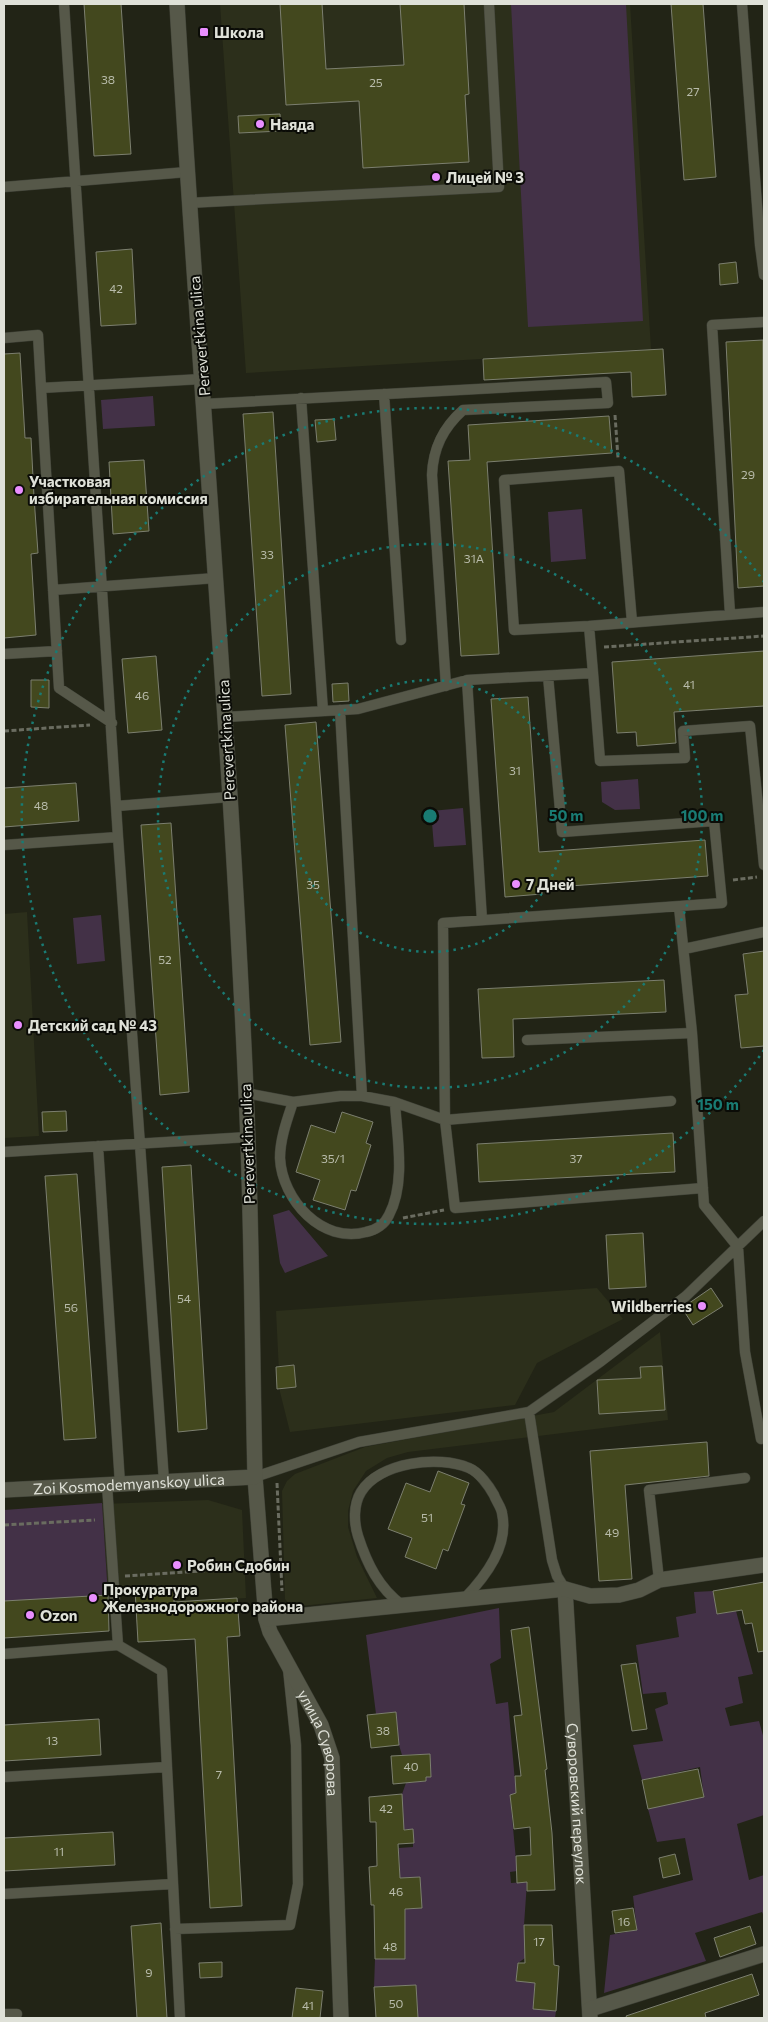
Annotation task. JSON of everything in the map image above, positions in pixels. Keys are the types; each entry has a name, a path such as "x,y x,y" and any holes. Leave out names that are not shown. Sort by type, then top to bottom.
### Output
{"street":[{"name":"Perevertkina ulica","path":"177,4 188,203 225,716 246,1093 255,1477"},
{"name":"Zoi Kosmodemyanskoy ulica","path":"4,1490 255,1477"},
{"name":"улица Суворова","path":"255,1477 266,1619 270,1632 321,1725 332,1758 341,2018"},
{"path":"266,1619 565,1589 590,1596 619,1596 639,1590 659,1580 764,1565"},
{"name":"Суворовский переулок","path":"565,1589 590,2014"},
{"path":"590,2014 764,1954"}],"lane":[{"path":"64,4 118,837 164,1481"},
{"path":"188,203 499,187 489,4"},
{"path":"742,4 760,245 764,275"},
{"path":"4,187 187,172"},
{"path":"730,614 712,325 764,322"},
{"path":"4,338 38,335 59,688 112,723"},
{"path":"40,388 202,379"},
{"path":"204,404 606,382 608,403 463,410 451,420 439,438 432,462 432,475 446,686"},
{"path":"384,394 401,640"},
{"path":"301,398 323,710"},
{"path":"632,622 619,471 504,480 514,630 589,626 764,612"},
{"path":"53,590 216,578"},
{"path":"589,626 600,761 685,758 683,731 750,726 764,865"},
{"path":"4,654 57,651"},
{"path":"225,716 358,709 467,680 593,674"},
{"path":"548,676 562,832 714,821 722,903 443,923 445,1120 455,1208 702,1188"},
{"path":"467,680 482,920"},
{"path":"340,710 362,1096"},
{"path":"117,806 229,797"},
{"path":"4,846 118,837"},
{"path":"679,907 692,1033 704,1205 738,1247 745,1352 762,1439"},
{"path":"684,949 764,932"},
{"path":"527,1040 692,1033"},
{"path":"246,1093 292,1102 340,1096 362,1096 395,1103 445,1120 671,1101"},
{"path":"292,1102 282,1138 280,1158 290,1192 304,1213 319,1226 346,1235 373,1230 385,1222 390,1214 396,1195 400,1159 395,1103"},
{"path":"4,1152 248,1137"},
{"path":"98,1146 114,1485 109,1520 118,1645"},
{"path":"255,1477 359,1442 529,1412 600,1362 678,1302 764,1221"},
{"path":"529,1412 552,1560 557,1576 565,1589"},
{"path":"402,1605 383,1589 374,1573 355,1528 355,1513 361,1491 372,1480 391,1470 414,1462 444,1461 470,1468 489,1486 502,1511 504,1532 499,1548 481,1580 464,1600"},
{"path":"659,1580 649,1490 745,1478"},
{"path":"4,1654 118,1645 162,1672 180,2018"},
{"path":"175,1929 290,1925 298,1884 296,1745 287,1664"},
{"path":"4,1777 166,1767"},
{"path":"4,1894 172,1884"},
{"path":"4,2014 17,2014"}],"path":[{"path":"608,403 615,414 619,471"},
{"path":"591,648 764,636"},
{"path":"4,731 112,723"},
{"path":"735,879 764,876"},
{"path":"419,1214 455,1208"},
{"path":"277,1470 282,1593"},
{"path":"4,1525 109,1520"},
{"path":"112,1576 262,1567"}],"shaded area":[{"name":"Лицей № 3","path":"220,4 630,4 651,349 246,373"},
{"path":"511,4 626,4 643,321 528,327"},
{"path":"153,396 155,426 103,429 101,400"},
{"path":"582,509 586,559 551,562 548,512"},
{"path":"638,779 640,809 615,810 602,802 601,782"},
{"path":"463,808 466,845 434,847 431,811"},
{"name":"Детский сад № 43","path":"27,912 39,1136 4,1138 4,914"},
{"path":"101,915 105,961 77,964 73,918"},
{"path":"289,1210 328,1256 285,1273 280,1263 273,1215"},
{"path":"597,1288 623,1319 537,1363 515,1405 290,1432 280,1392 276,1311"},
{"path":"660,1332 668,1420 408,1452 387,1458 366,1471 353,1491 348,1511 348,1527 357,1557 377,1598 291,1607 285,1599 282,1491 287,1481 295,1474 365,1447 554,1412"},
{"path":"208,1500 242,1510 246,1598 174,1602 174,1587 135,1589 108,1595 102,1504"},
{"path":"102,1503 108,1595 4,1602 4,1510"},
{"path":"713,1591 718,1614 736,1611 753,1674 738,1677 743,1703 725,1708 730,1726 759,1721 764,1739 764,1815 737,1824 749,1880 764,1875 764,1916 762,1912 695,1933 706,1961 604,1993 610,1935 637,1930 633,1896 693,1880 685,1838 657,1842 648,1809 704,1797 700,1767 642,1780 633,1745 663,1741 655,1709 668,1704 666,1692 643,1694 636,1645 679,1637 676,1617 696,1613 694,1592"},
{"path":"499,1608 501,1658 490,1664 496,1704 508,1702 516,1793 510,1795 517,1871 510,1872 511,1883 527,1882 524,1925 525,1958 518,1963 516,1981 535,1983 533,2009 556,2011 555,2018 418,2018 416,1985 374,1987 375,1959 405,1959 405,1933 392,1933 392,1910 422,1908 420,1877 400,1878 399,1848 413,1847 413,1829 402,1829 402,1794 406,1783 426,1781 426,1777 431,1776 430,1754 402,1755 399,1745 396,1712 376,1714 366,1635"}],"building":[{"path":"84,4 121,4 131,154 94,156"},
{"path":"280,4 322,4 326,69 404,65 400,4 464,4 469,94 465,95 469,162 363,168 359,101 286,105"},
{"path":"671,4 703,4 716,177 684,180"},
{"name":"Наяда","path":"280,114 281,131 239,133 238,116"},
{"path":"132,249 136,324 101,326 96,252"},
{"path":"736,262 738,283 720,285 719,264"},
{"path":"763,340 764,586 738,588 726,342"},
{"path":"663,349 666,395 632,397 631,372 484,380 483,359"},
{"path":"20,353 25,438 31,438 38,553 31,554 36,635 4,638 4,354"},
{"path":"273,412 291,694 262,696 243,414"},
{"path":"609,416 612,453 487,462 499,654 461,656 448,461 470,460 468,425"},
{"path":"334,419 336,440 317,442 315,420"},
{"path":"144,460 149,531 113,534 109,462"},
{"path":"764,651 764,706 674,712 676,743 637,746 636,732 617,733 612,662"},
{"path":"156,656 162,730 128,733 122,659"},
{"path":"31,680 49,680 49,708 31,707"},
{"path":"348,683 349,701 333,702 332,684"},
{"path":"528,697 539,852 705,840 708,876 542,888 542,894 505,897 491,699"},
{"path":"316,722 341,1042 310,1045 285,725"},
{"path":"76,783 79,821 4,827 4,788"},
{"path":"171,823 189,1092 160,1095 141,825"},
{"path":"764,951 764,1046 741,1048 735,995 748,994 743,954"},
{"path":"664,980 666,1012 513,1019 514,1057 482,1058 478,989"},
{"path":"66,1111 67,1131 43,1132 42,1112"},
{"path":"342,1112 373,1122 366,1143 371,1145 356,1191 351,1190 345,1210 313,1200 320,1180 296,1172 311,1125 335,1133"},
{"path":"673,1133 675,1172 479,1182 477,1144"},
{"path":"191,1165 207,1429 178,1432 162,1167"},
{"path":"77,1174 96,1438 64,1440 45,1176"},
{"path":"643,1233 646,1287 609,1289 606,1235"},
{"name":"Wildberries","path":"711,1288 723,1306 693,1325 682,1308"},
{"path":"294,1365 296,1387 277,1389 276,1367"},
{"path":"662,1366 665,1410 599,1414 597,1380 641,1378 640,1367"},
{"path":"707,1442 709,1476 625,1485 632,1579 599,1581 590,1451"},
{"path":"438,1471 469,1483 461,1504 465,1505 448,1551 443,1549 436,1569 405,1557 412,1538 388,1529 406,1483 430,1492"},
{"path":"764,1582 764,1651 758,1652 752,1623 745,1624 742,1610 717,1614 713,1591"},
{"path":"174,1587 174,1602 237,1598 240,1636 227,1637 242,1906 210,1908 195,1639 138,1642 135,1589"},
{"path":"108,1595 109,1631 4,1638 4,1601"},
{"path":"529,1627 547,1769 545,1770 552,1833 555,1890 527,1891 527,1882 517,1883 516,1856 531,1855 530,1827 514,1829 510,1795 516,1793 515,1776 521,1776 514,1716 522,1715 511,1630"},
{"path":"636,1663 647,1729 632,1731 621,1665"},
{"path":"396,1712 399,1745 371,1748 367,1715"},
{"path":"99,1719 101,1755 4,1761 4,1725"},
{"path":"430,1754 431,1777 426,1777 426,1781 393,1784 391,1756"},
{"path":"698,1769 704,1797 648,1809 642,1780"},
{"path":"402,1794 404,1830 413,1829 414,1843 398,1844 400,1878 420,1877 422,1908 405,1909 405,1959 375,1959 374,1905 371,1905 369,1867 377,1866 376,1822 370,1822 369,1797"},
{"path":"113,1832 115,1865 4,1871 4,1838"},
{"path":"675,1854 680,1874 663,1878 659,1858"},
{"path":"633,1908 637,1930 615,1933 612,1911"},
{"path":"161,1923 167,2018 137,2018 131,1926"},
{"path":"524,1925 552,1925 554,1965 559,1966 556,2011 533,2009 535,1983 516,1981 518,1963 525,1963"},
{"path":"750,1926 756,1944 720,1957 714,1938"},
{"path":"222,1962 222,1977 200,1978 199,1963"},
{"path":"752,1974 759,1995 705,2013 706,2018 627,2018 626,2016"},
{"path":"416,1985 418,2018 376,2018 374,1987"},
{"path":"296,1988 323,1991 320,2018 292,2018"}],"place":[{"name":"Школа","path":"204,32"},
{"name":"Наяда","path":"260,124"},
{"name":"Лицей № 3","path":"436,177"},
{"name":"Участковая избирательная комиссия","path":"19,490"},
{"name":"7 Дней","path":"516,884"},
{"name":"Детский сад № 43","path":"18,1025"},
{"name":"Wildberries","path":"702,1306"},
{"name":"Робин Сдобин","path":"177,1565"},
{"name":"Прокуратура Железнодорожного района","path":"93,1598"},
{"name":"Ozon","path":"30,1615"}]}
